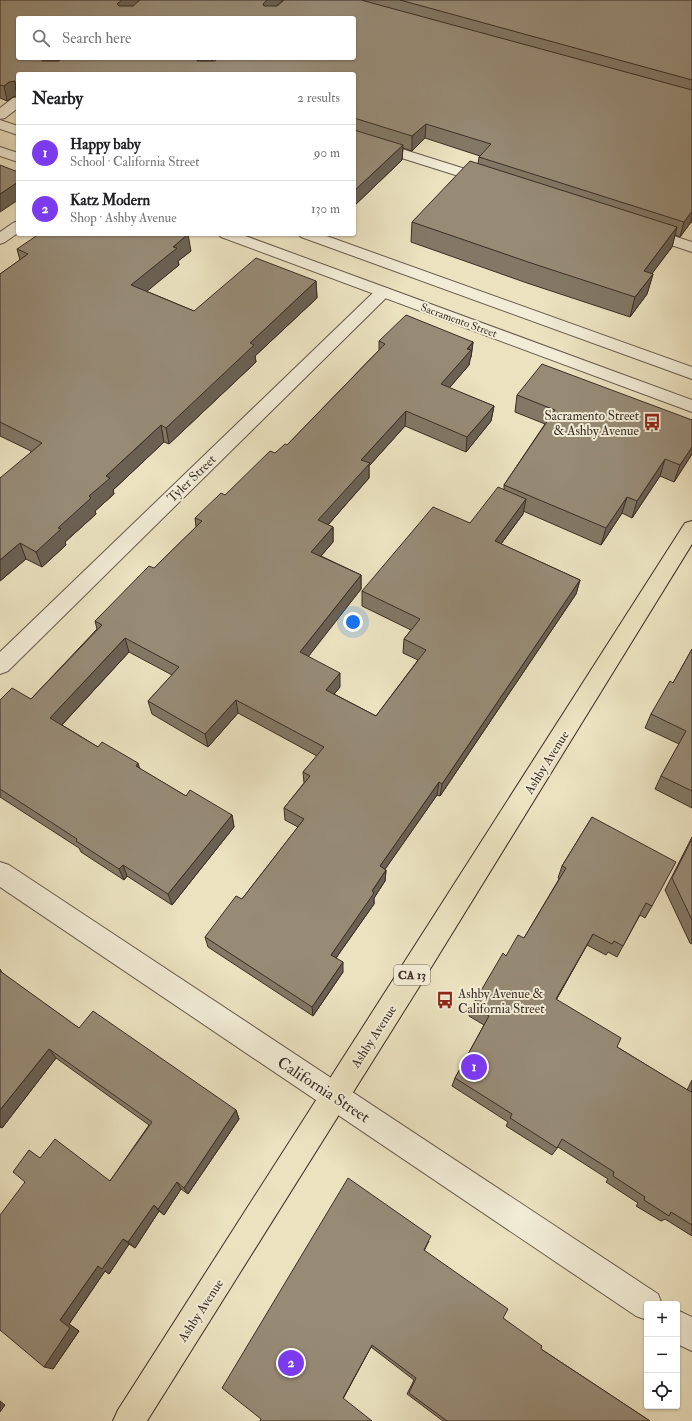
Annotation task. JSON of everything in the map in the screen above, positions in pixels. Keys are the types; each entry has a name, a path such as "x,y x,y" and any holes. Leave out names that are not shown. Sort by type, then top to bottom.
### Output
{"main road":[{"name":"Ashby Avenue","path":"130,1421 692,528"}],"street":[{"path":"0,115 16,103"},
{"path":"0,124 16,130"},
{"path":"356,139 504,186"},
{"path":"0,151 16,157"},
{"path":"0,239 16,227"},
{"path":"632,227 692,247"},
{"name":"Sacramento Street","path":"231,236 692,406"},
{"path":"312,236 692,373"},
{"name":"Tyler Street","path":"0,665 383,292"},
{"name":"California Street","path":"0,873 644,1303"},
{"path":"680,1327 692,1336"}],"building":[{"path":"0,0 122,0 117,4 119,6 133,6 140,0 267,0 263,4 264,6 277,6 284,0 361,0 692,90 692,211 684,222 479,157 491,144 426,124 412,136 356,119 356,72 16,72 16,90 15,81 9,82 4,86 0,85"},
{"path":"400,0 692,0 692,80"},
{"path":"356,131 403,145 356,189"},
{"path":"470,161 677,227 644,271 653,274 635,297 412,222"},
{"path":"0,165 16,171 16,183 0,194"},
{"path":"36,236 186,236 173,247 177,248 131,285 194,311 256,258 316,281 250,343 254,345 166,428 161,425 106,476 110,478 89,496 91,498 58,528 61,529 36,552 20,543 0,560 0,478 42,443 0,422 0,274 28,254 17,249"},
{"path":"406,315 473,342 467,349 471,350 441,384 494,406 467,437 406,411 361,460 370,463 318,520 333,527 311,552 361,575 300,652 340,673 326,690 376,716 426,650 404,639 420,619 362,591 433,507 470,523 498,487 526,499 495,541 580,580 442,784 439,782 380,866 386,870 372,891 374,893 331,955 343,962 312,1007 205,937 236,896 242,899 304,819 284,808 310,776 303,772 324,747 236,700 205,734 148,701 179,667 125,638 50,718 98,747 102,742 138,763 136,766 186,796 190,790 232,815 168,894 123,865 119,869 76,841 77,839 0,789 0,700 12,688 31,699 102,625 95,621 149,566 154,568 202,521 195,518 221,493 225,495 270,451 275,453 285,444 287,445 385,344 379,341"},
{"path":"542,364 692,420 692,447 680,465 665,459 637,501 627,497 606,528 504,485 555,410 517,395"},
{"path":"692,649 692,791 661,776 686,731 651,714 670,681 673,683"},
{"path":"592,817 676,862 652,906 646,903 623,946 614,941 612,944 593,934 556,999 621,1038 617,1047 691,1092 692,1090 692,1225 671,1212 669,1216 644,1200 645,1197 613,1176 614,1172 562,1139 557,1148 510,1118 512,1114 455,1078 489,1016 472,1006 503,953 506,956 518,935 524,938 566,868 562,866"},
{"path":"692,839 692,920 672,878"},
{"path":"0,971 79,1028 93,1011 236,1110 184,1188 177,1182 158,1209 154,1205 128,1242 123,1239 102,1269 98,1266 60,1320 70,1328 44,1367 0,1330 0,1215 25,1182 13,1172 29,1150 40,1158 55,1139 110,1181 152,1122 49,1049 0,1110"},
{"path":"348,1178 431,1236 424,1250 508,1309 503,1318 542,1346 541,1349 650,1421 447,1421 409,1393 416,1378 372,1345 343,1398 372,1421 260,1421 261,1419 222,1388"}],"place":[{"name":"Sacramento Street & Ashby Avenue","path":"652,422"},
{"name":"Ashby Avenue & California Street","path":"445,1000"},
{"name":"Happy baby","path":"474,1067"},
{"name":"Katz Modern","path":"291,1363"}]}
